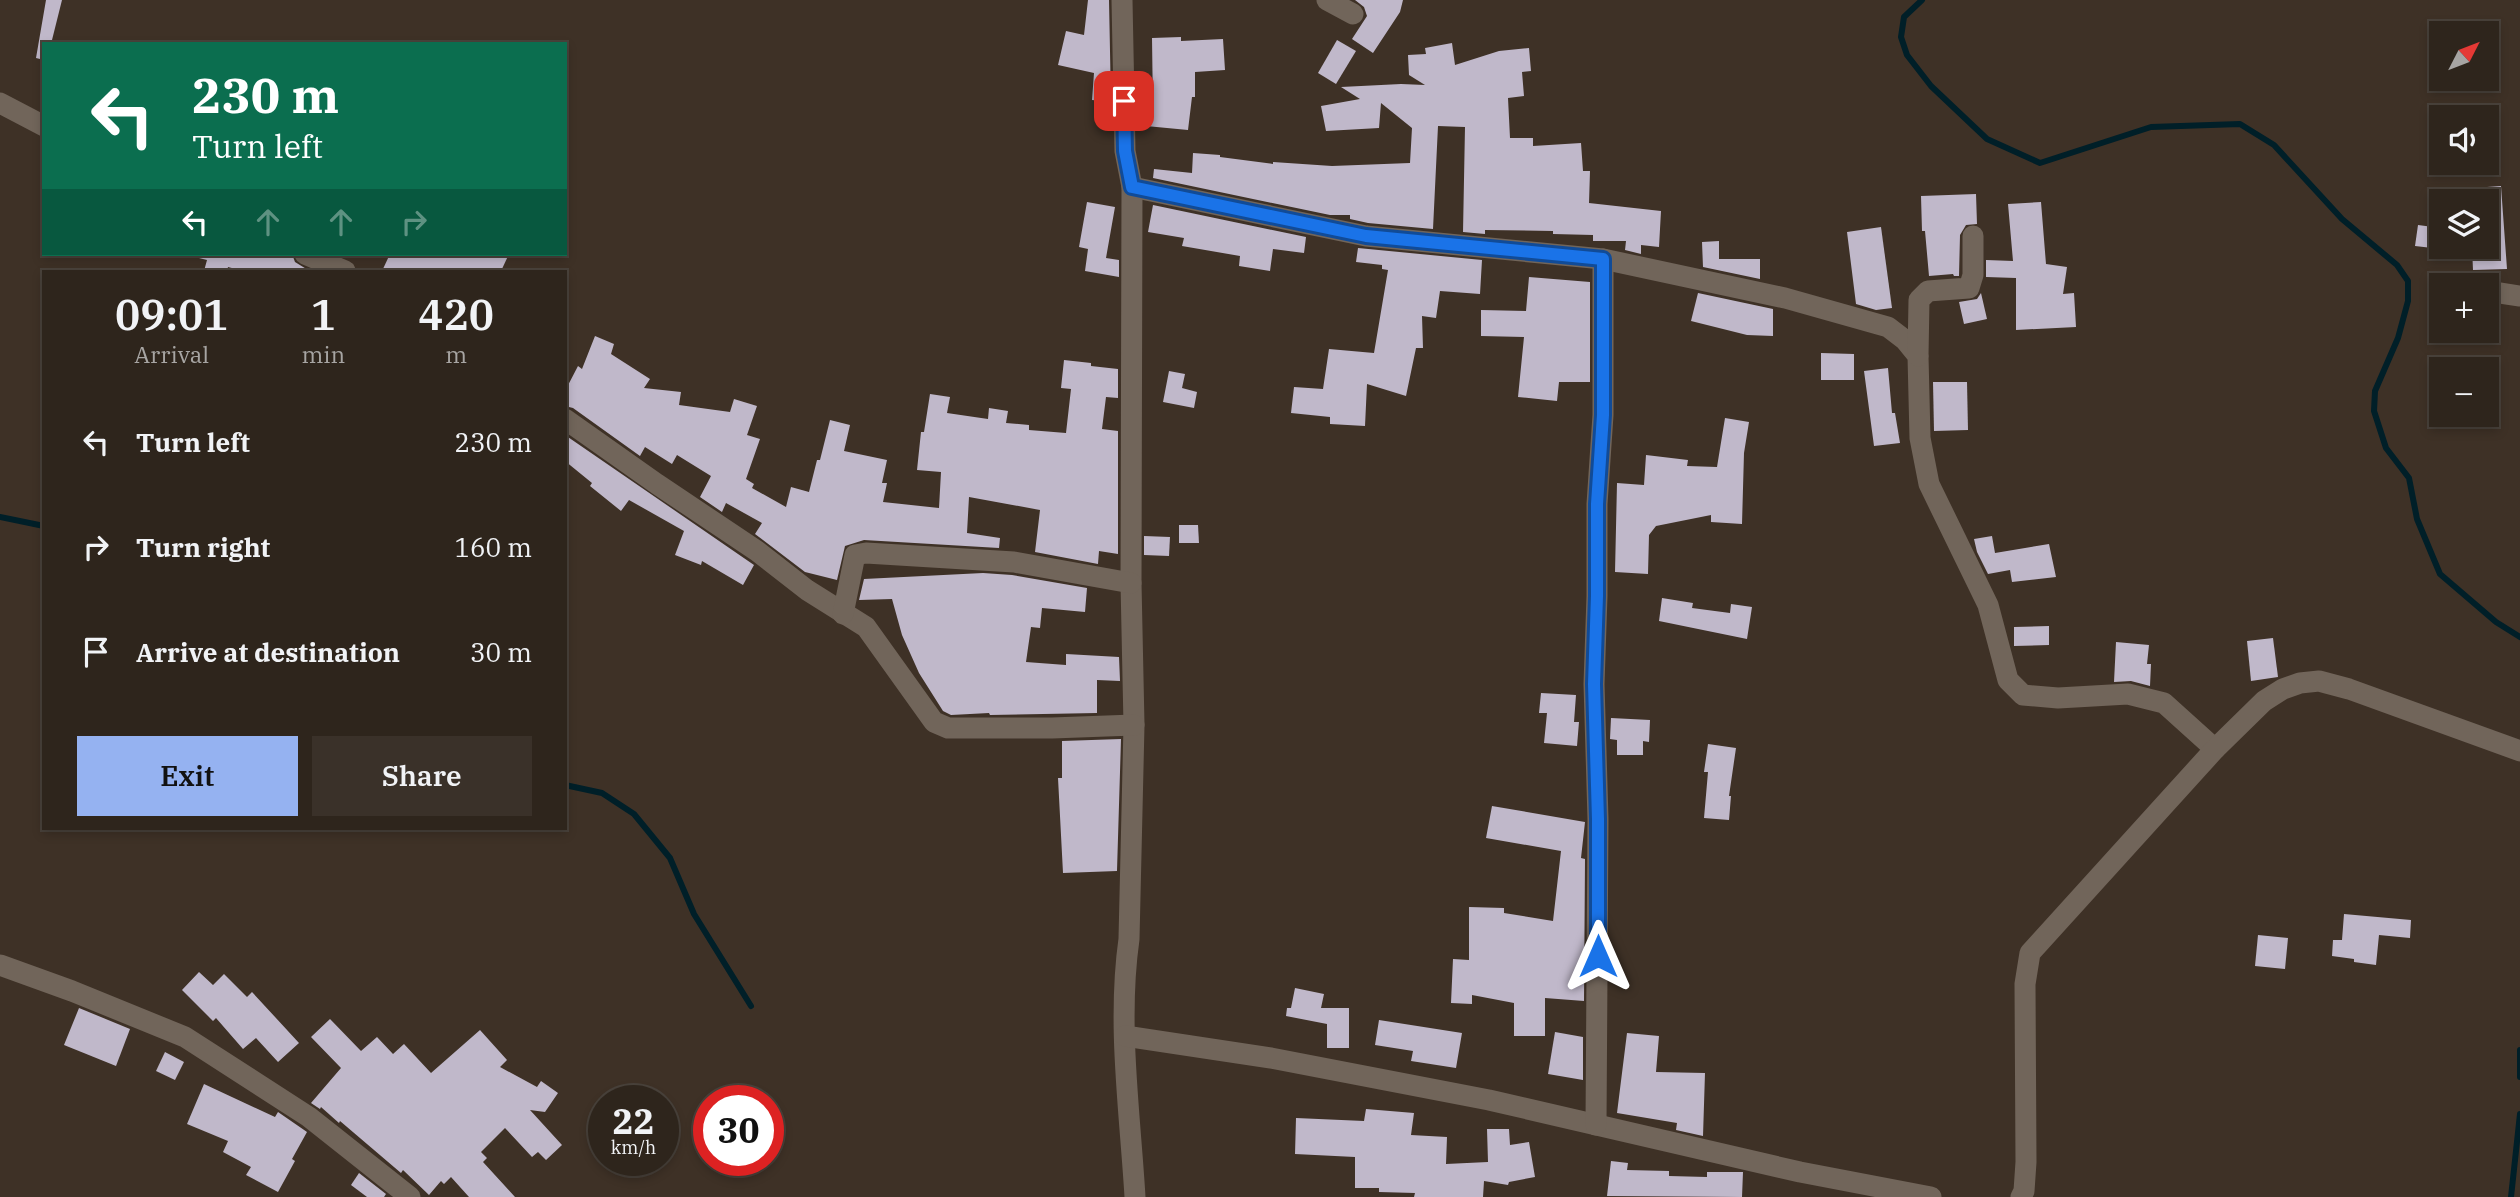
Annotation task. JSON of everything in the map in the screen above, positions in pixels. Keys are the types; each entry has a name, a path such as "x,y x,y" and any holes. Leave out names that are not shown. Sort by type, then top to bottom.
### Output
{"street":[{"path":"1122,0 1125,151 1132,187 1131,583 1134,724 1129,939 1124,973 1135,1197"},
{"path":"1328,0 1353,14"},
{"path":"0,103 42,125"},
{"path":"1132,187 1366,236 1603,259 1785,298 1888,327 1905,340 1918,356"},
{"path":"1973,236 1973,275 1969,288 1957,291 1928,291 1919,300 1920,439 1929,484 1988,605 2008,680 2023,695 2058,698 2128,694 2164,703 2216,749"},
{"path":"310,256 343,270"},
{"path":"1596,1125 1598,819 1594,684 1597,504 1603,415 1603,259"},
{"path":"2499,293 2520,296"},
{"path":"567,420 843,614 866,627 931,720 948,728 1052,729 1134,724"},
{"path":"843,614 855,555 866,553 1014,562 1131,583"},
{"path":"2021,1197 2024,1191 2026,1162 2025,984 2030,953 2216,749 2264,701 2283,689 2300,683 2319,681 2349,689 2520,751"},
{"path":"0,965 185,1037 309,1117 410,1197"},
{"path":"1125,1036 1271,1058 1489,1100 1800,1172 1931,1197"}],"building":[{"path":"46,0 62,0 52,42 42,42 42,60 36,58"},
{"path":"1088,0 1109,0 1111,102 1092,100 1094,73 1058,65 1066,31 1084,35"},
{"path":"1355,0 1403,0 1400,12 1373,53 1352,39 1367,16 1364,7"},
{"path":"1181,37 1181,41 1223,39 1225,70 1195,72 1195,97 1192,97 1188,130 1146,126 1148,109 1153,110 1152,38"},
{"path":"1337,40 1356,51 1336,84 1318,73"},
{"path":"1452,43 1455,65 1499,51 1529,48 1531,71 1522,72 1524,96 1508,98 1510,138 1533,138 1533,146 1581,143 1583,171 1590,171 1589,203 1661,211 1659,247 1641,245 1641,254 1625,250 1626,241 1593,241 1593,235 1553,234 1553,231 1485,230 1485,234 1463,232 1465,127 1438,126 1433,229 1368,223 1350,219 1350,215 1330,215 1153,178 1154,169 1192,173 1193,153 1273,164 1332,166 1410,163 1412,128 1381,103 1379,128 1326,131 1321,106 1360,99 1341,87 1425,85 1409,75 1408,55 1426,54 1425,48"},
{"path":"2501,186 2507,269 2473,270 2473,259 2499,259 2499,189 2487,187"},
{"path":"1976,194 1977,224 1966,225 1960,235 1959,276 1929,276 1925,231 1922,231 1921,196"},
{"path":"1087,202 1115,207 1106,258 1119,260 1119,277 1085,271 1088,249 1079,247"},
{"path":"2041,202 2046,264 2067,267 2063,294 2074,293 2076,327 2016,330 2016,278 1986,277 1986,260 2013,261 2008,204"},
{"path":"1153,205 1306,237 1304,253 1273,249 1270,271 1239,266 1240,256 1182,246 1184,238 1148,232"},
{"path":"2418,225 2429,226 2429,248 2415,246"},
{"path":"1881,227 1892,308 1876,310 1856,304 1847,232"},
{"path":"1719,241 1719,259 1760,259 1760,279 1703,267 1702,242"},
{"path":"1358,248 1482,260 1480,294 1440,291 1436,318 1422,316 1423,348 1416,348 1406,396 1367,384 1365,426 1330,424 1330,417 1291,413 1294,387 1323,389 1329,349 1374,353 1388,270 1382,269 1382,265 1356,262"},
{"path":"293,256 295,262 308,270 239,270 228,267 227,270 204,270 207,260 199,258"},
{"path":"389,256 508,256 501,270 382,270"},
{"path":"1529,277 1590,282 1590,382 1559,382 1557,401 1518,397 1524,337 1481,336 1481,310 1526,311"},
{"path":"1698,293 1773,309 1773,336 1747,335 1691,321"},
{"path":"1981,293 1987,319 1964,324 1959,302 1977,299"},
{"path":"595,336 614,344 611,354 650,379 644,388 681,392 679,405 730,412 734,399 757,406 747,435 760,439 746,479 754,484 752,488 786,507 791,487 809,492 830,420 850,425 844,451 887,460 882,483 887,483 883,502 939,508 941,472 917,470 921,432 924,432 930,394 950,397 947,413 988,419 989,408 1008,411 1006,423 1029,425 1029,430 1066,433 1071,389 1061,388 1064,360 1118,369 1118,398 1106,397 1102,429 1118,431 1118,554 1099,551 1098,564 1035,552 1040,510 969,497 967,533 1000,538 999,548 864,540 845,546 837,580 805,572 755,534 762,523 726,503 722,512 700,497 711,476 677,455 672,464 645,447 640,456 573,408 567,406 567,387 578,366 582,369"},
{"path":"1821,353 1854,354 1854,380 1821,380"},
{"path":"1888,368 1892,413 1895,413 1900,443 1874,446 1864,371"},
{"path":"1169,371 1185,374 1182,388 1197,392 1194,408 1163,402"},
{"path":"1933,382 1967,382 1968,430 1934,431"},
{"path":"1725,418 1749,422 1744,453 1742,524 1711,522 1711,515 1656,526 1649,535 1648,574 1615,572 1617,483 1644,485 1646,455 1688,460 1687,466 1717,467"},
{"path":"567,436 754,565 743,585 702,561 701,565 675,555 684,531 629,500 621,511 590,486 592,483 567,463"},
{"path":"1179,525 1198,525 1199,543 1179,543"},
{"path":"1144,536 1170,537 1169,556 1144,555"},
{"path":"1992,536 1995,553 2049,544 2056,577 2012,582 2010,570 1988,574 1974,539"},
{"path":"983,573 1012,575 1087,588 1085,612 1042,608 1040,628 1031,627 1026,662 1066,665 1066,654 1119,657 1120,681 1097,680 1097,713 951,715 943,711 919,673 902,635 892,599 859,600 864,579"},
{"path":"1662,598 1693,603 1692,608 1730,613 1731,604 1752,607 1747,639 1659,621"},
{"path":"2049,626 2049,645 2014,646 2014,627"},
{"path":"2273,638 2278,677 2251,681 2247,641"},
{"path":"2116,642 2149,645 2147,664 2151,664 2150,686 2131,681 2114,682"},
{"path":"1541,693 1576,695 1574,722 1579,722 1577,746 1544,743 1547,713 1539,713"},
{"path":"1611,718 1650,720 1649,742 1643,741 1643,755 1617,755 1617,740 1610,739"},
{"path":"1121,739 1117,871 1063,873 1058,778 1062,778 1062,741"},
{"path":"1708,744 1736,748 1729,796 1729,820 1704,818 1708,772 1704,772"},
{"path":"1492,806 1585,822 1581,858 1585,859 1584,1001 1545,998 1545,1036 1514,1036 1514,1003 1472,995 1472,1004 1451,1003 1453,959 1469,960 1469,907 1504,908 1504,913 1553,921 1561,851 1486,838"},
{"path":"2344,914 2411,920 2410,938 2379,935 2376,965 2332,956 2333,940 2342,940"},
{"path":"2258,935 2288,938 2285,969 2255,966"},
{"path":"199,972 213,985 224,974 247,997 252,992 299,1043 278,1062 256,1038 243,1049 216,1018 213,1021 182,990"},
{"path":"1295,988 1324,994 1321,1008 1349,1008 1349,1048 1327,1048 1327,1024 1286,1016 1287,1008 1291,1008"},
{"path":"79,1008 130,1029 116,1066 64,1045"},
{"path":"330,1019 361,1051 377,1037 393,1054 404,1044 431,1073 480,1030 507,1060 500,1067 537,1087 541,1081 558,1093 545,1112 530,1110 562,1145 546,1160 538,1152 532,1157 505,1128 481,1152 487,1158 483,1162 515,1197 469,1197 451,1177 444,1184 441,1181 429,1195 403,1170 401,1173 340,1121 339,1123 321,1107 320,1109 311,1103 341,1068 311,1037"},
{"path":"1379,1020 1462,1033 1456,1068 1411,1061 1413,1051 1375,1045"},
{"path":"1555,1032 1583,1037 1583,1080 1548,1074"},
{"path":"1627,1033 1659,1036 1656,1072 1705,1073 1703,1136 1676,1130 1677,1123 1617,1113"},
{"path":"165,1052 184,1062 175,1080 156,1071"},
{"path":"204,1084 275,1117 278,1112 307,1132 278,1192 246,1175 251,1167 223,1152 228,1141 187,1124"},
{"path":"1366,1109 1414,1113 1411,1135 1447,1137 1446,1164 1488,1162 1487,1129 1509,1129 1510,1145 1529,1142 1535,1177 1509,1182 1508,1185 1484,1181 1483,1197 1414,1197 1415,1193 1355,1188 1355,1157 1295,1154 1296,1118 1364,1121"},
{"path":"1611,1161 1628,1163 1627,1170 1669,1171 1669,1176 1707,1177 1707,1172 1743,1172 1742,1197 1607,1196"},
{"path":"359,1173 386,1194 384,1197 367,1197 351,1185"}],"waterway":[{"path":"1922,0 1904,17 1901,37 1907,55 1931,86 1987,139 2040,163 2151,127 2240,124 2274,145 2342,219 2397,265 2408,281 2408,301 2398,338 2375,391 2374,411 2386,448 2409,478 2417,519 2440,574 2496,622 2520,637"},
{"path":"0,517 42,526"},
{"path":"567,785 602,793 634,814 670,858 694,914 751,1006"},
{"path":"2520,1050 2520,1077"},
{"path":"2511,1197 2520,1114"}],"route":[{"path":"1124,101 1125,151 1132,187 1366,236 1603,259 1603,415 1597,504 1594,684 1598,956"}]}
